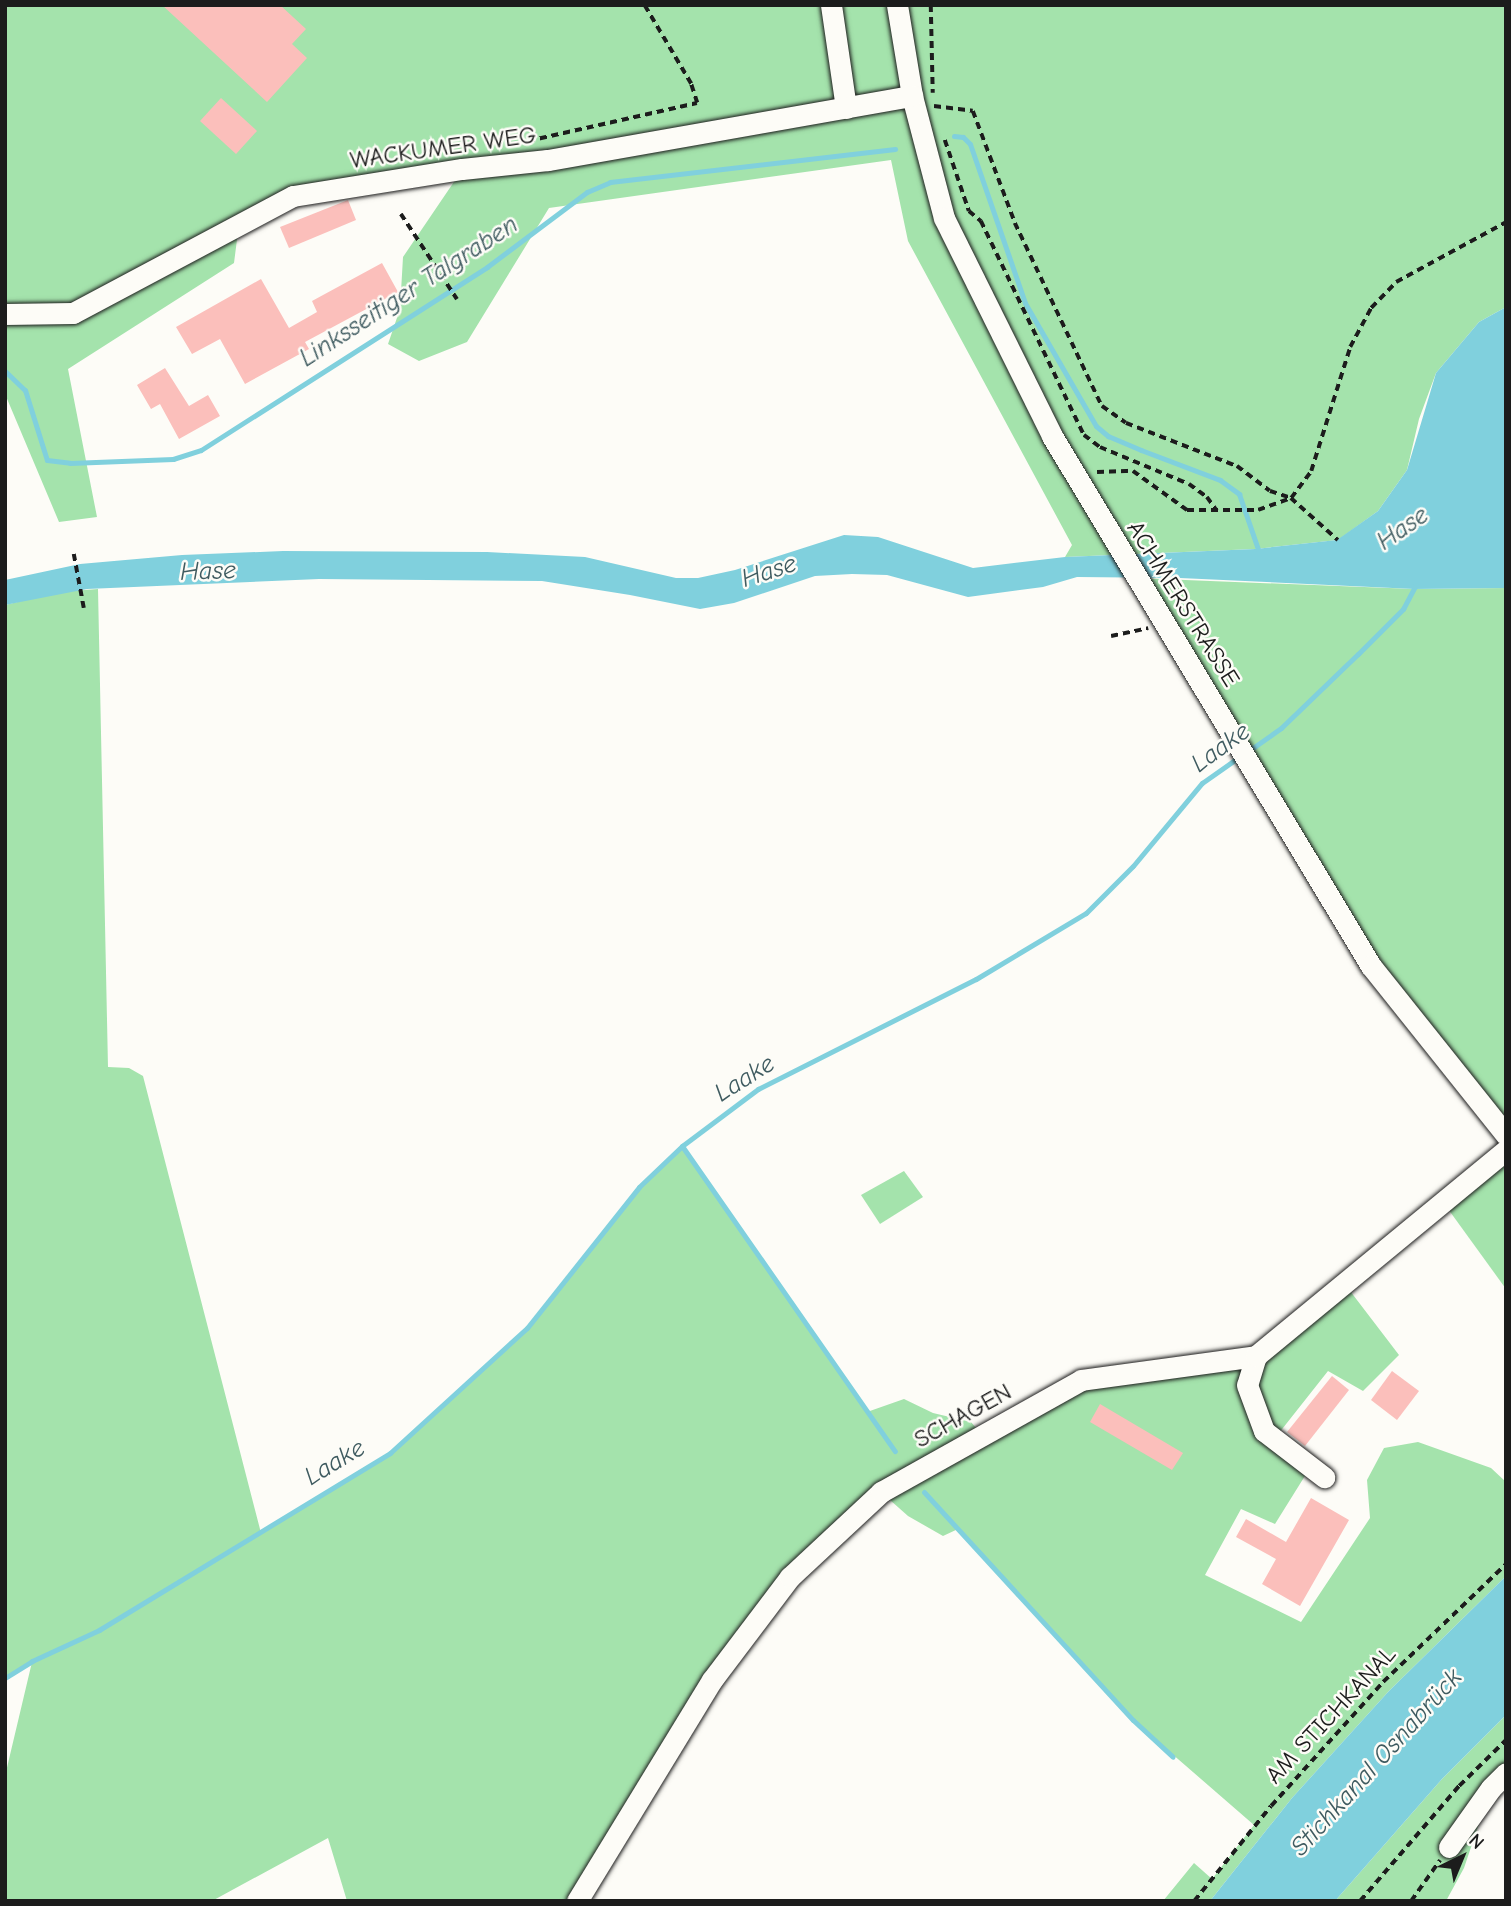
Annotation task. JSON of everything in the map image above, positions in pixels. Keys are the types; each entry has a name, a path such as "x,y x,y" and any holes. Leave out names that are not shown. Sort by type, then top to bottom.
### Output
{"street":[{"path":"831,5 846,108"},
{"name":"ACHMERSTRASSE","path":"897,5 912,96 944,218 1074,474 1102,524 1262,781 1371,966 1506,1135"},
{"name":"WACKUMER WEG","path":"5,314 73,313 293,197 462,169 548,160 912,96"},
{"path":"1324,1477 1265,1431 1247,1385 1256,1356 1506,1150"},
{"name":"SCHAGEN","path":"578,1901 712,1680 790,1577 881,1492 1081,1380 1256,1356"},
{"path":"1449,1847 1491,1788 1506,1773"}],"path":[{"path":"524,142 697,103 691,84 644,5"},
{"path":"931,5 932,106 936,115"},
{"path":"932,106 973,111 1015,223 1102,406 1126,423 1237,466 1270,491 1291,498 1338,540"},
{"path":"943,133 969,211 981,221 1084,435 1100,447 1189,484 1207,497 1217,511"},
{"path":"401,214 456,298"},
{"path":"1074,474 1133,471 1187,510 1258,510 1291,498 1311,471 1350,346 1371,309 1396,282 1506,222"},
{"path":"74,554 84,608"},
{"path":"1111,636 1147,629 1160,618"},
{"name":"AM STICHKANAL","path":"1194,1901 1271,1806 1383,1682 1506,1564"},
{"path":"1360,1901 1459,1786 1506,1740"},
{"path":"1411,1901 1449,1847"}],"green space":[{"path":"5,5 1506,5 1506,307 1479,322 1436,373 1419,419 1407,470 1378,511 1338,540 1255,549 1065,557 1072,545 908,241 891,160 549,208 467,342 419,361 388,344 400,309 403,257 462,170 293,196 239,224 234,263 68,369 97,517 59,522 5,394"},
{"path":"1136,578 1414,589 1506,588 1506,1135 1371,966"},
{"path":"98,589 108,1067 129,1068 143,1076 261,1533 390,1453 527,1328 639,1187 682,1146 867,1412 904,1399 933,1413 971,1422 982,1435 1081,1380 1256,1356 1344,1283 1399,1355 1363,1391 1328,1371 1279,1433 1313,1463 1275,1524 1241,1509 1205,1575 1301,1622 1370,1518 1367,1480 1384,1448 1418,1442 1491,1468 1506,1482 1506,1576 1388,1692 1292,1798 1210,1901 1163,1901 1194,1863 1212,1879 1254,1825 1133,1720 958,1529 943,1536 908,1516 881,1492 790,1577 577,1901 347,1901 328,1838 212,1901 5,1901 5,1776 32,1662 5,1678 5,605 59,592"},
{"path":"1506,1150 1506,1289 1443,1202"},
{"path":"904,1171 923,1197 880,1224 861,1195"},
{"path":"1506,1715 1506,1773 1491,1788 1464,1868 1446,1901 1335,1901 1442,1779"}],"water":[{"name":"Hase","path":"1506,307 1506,588 1414,589 1180,578 1077,577 1043,587 968,597 887,575 852,574 815,576 734,603 700,609 542,581 319,579 87,589 5,605 5,580 80,564 182,555 283,551 487,552 585,557 676,578 698,578 735,570 844,535 878,537 973,568 1065,557 1255,549 1337,540 1378,511 1407,470 1436,373 1479,322"},
{"name":"Stichkanal Osnabrück","path":"1506,1576 1506,1715 1442,1779 1335,1901 1210,1901 1292,1798 1388,1692"}],"building":[{"path":"162,5 280,5 306,29 292,44 307,58 267,102"},
{"path":"221,98 257,131 236,154 200,121"},
{"path":"348,200 356,220 289,248 280,227"},
{"path":"382,263 398,292 305,342 309,349 245,384 220,339 192,354 176,327 261,279 289,328 317,312 312,301"},
{"path":"165,368 189,406 208,395 220,416 179,439 160,404 151,409 137,385"},
{"path":"1392,1371 1419,1391 1397,1420 1371,1400"},
{"path":"1332,1376 1349,1390 1305,1446 1287,1432"},
{"path":"1100,1404 1183,1453 1172,1470 1090,1422"},
{"path":"1311,1498 1349,1520 1300,1606 1262,1584 1276,1559 1236,1537 1246,1519 1286,1542"}],"waterway":[{"path":"954,136 963,137 970,144 1025,303 1096,426 1108,436 1220,480 1239,494 1260,555"},
{"name":"Linksseitiger Talgraben","path":"5,371 25,390 47,460 70,463 173,459 201,450 487,267 587,192 610,182 895,149"},
{"name":"Laake","path":"1247,752 1281,728 1358,654 1403,609 1416,585"},
{"name":"Laake","path":"5,1678 32,1661 99,1630 390,1453 527,1328 639,1187 682,1146 758,1089 976,979 1086,913 1133,866 1202,783 1239,757"},
{"path":"682,1146 895,1451"},
{"path":"924,1492 1133,1720 1173,1757"}]}
